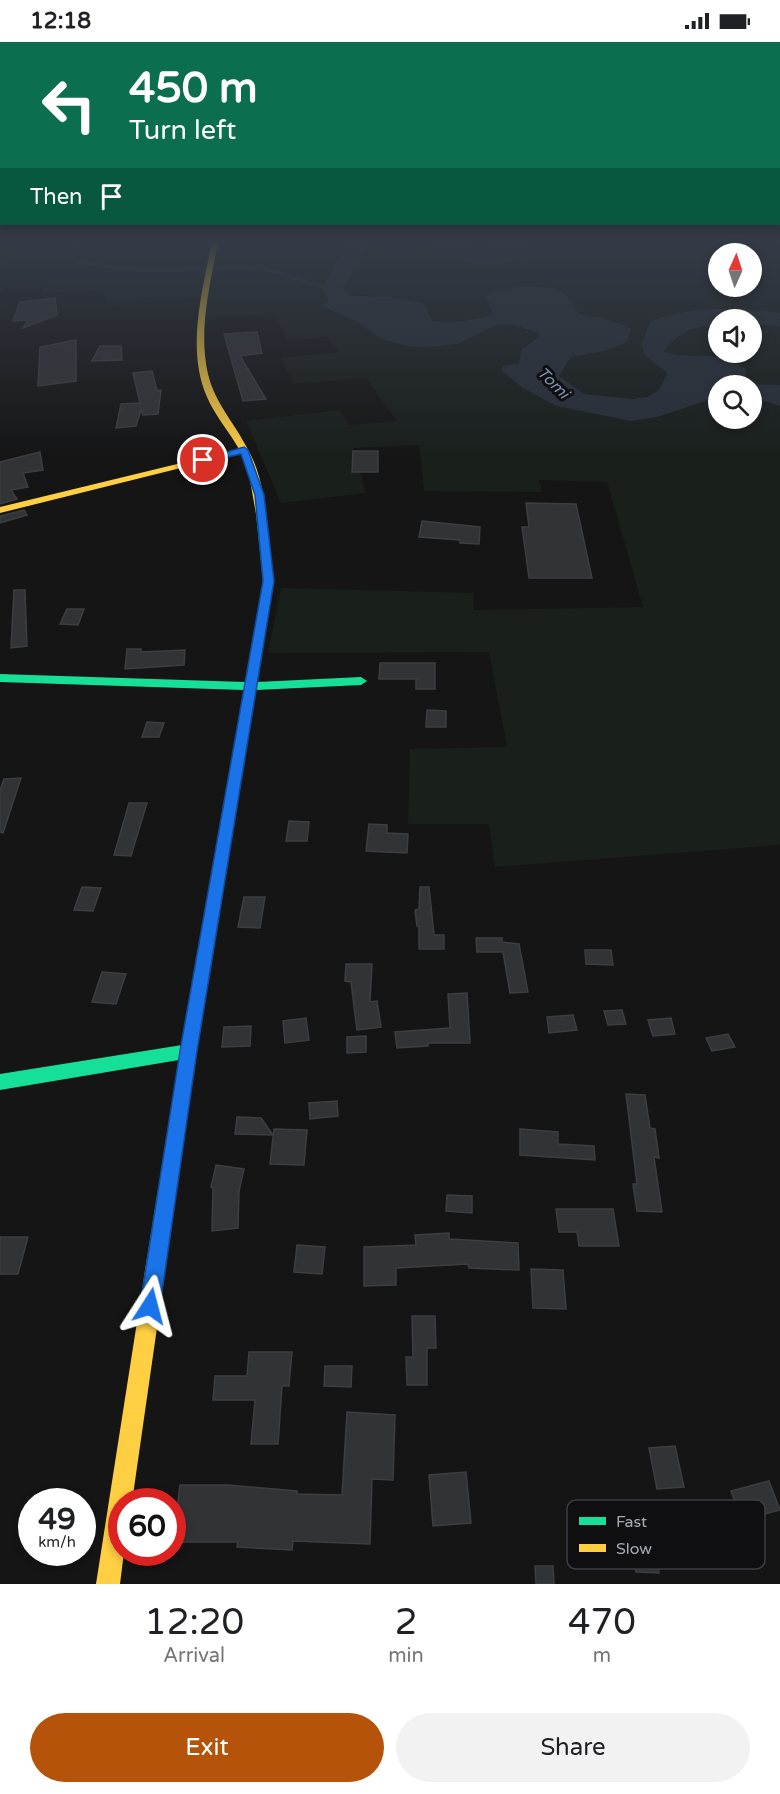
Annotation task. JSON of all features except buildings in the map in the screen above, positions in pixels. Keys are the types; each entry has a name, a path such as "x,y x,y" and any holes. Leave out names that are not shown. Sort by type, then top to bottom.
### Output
{"main road":[{"path":"108,1584 189,1051 268,581 259,495 244,450 210,394 201,361 199,329 202,314"},
{"path":"0,510 244,450"},
{"path":"0,678 94,679 251,686 361,681"},
{"path":"0,1082 189,1051"}],"shaded area":[{"path":"199,314 336,314 356,321 381,339 458,344 497,325 514,325 538,334 539,337 521,350 519,363 503,366 501,370 657,417 708,399 708,429 762,429 762,400 780,406 780,845 495,867 489,824 408,824 410,749 507,747 489,652 268,653 281,588 474,593 473,610 643,607 607,482 539,480 542,492 424,491 419,445 353,448 366,493 281,503 246,421 340,410 349,425 397,421 366,378 294,384 281,358 338,352 328,337 288,341 274,314 198,319"},
{"path":"420,314 493,314 455,323 433,321"},
{"path":"579,314 697,314 644,355 664,369 667,375 659,390 647,397 633,399 584,394 559,376 571,357 604,351 602,318"},
{"path":"762,325 780,326 780,385 762,384 762,375 736,375 725,363 762,363"},
{"path":"708,326 708,357 676,356 664,351 676,339"}],"water":[{"name":"Tomi","path":"339,314 429,314 432,321 447,322 493,314 579,314 602,318 631,328 627,342 604,351 571,357 559,376 584,394 633,399 647,397 659,390 667,374 644,355 642,343 650,322 677,314 708,314 708,326 688,331 664,351 678,355 708,356 708,363 734,363 746,369 746,375 708,375 708,400 657,417 631,421 556,406 523,388 501,370 503,366 519,363 521,350 539,337 538,333 514,325 497,325 458,344 408,346 381,339 356,321"},
{"path":"762,314 780,314 780,326 762,325"},
{"path":"762,384 780,385 780,406 762,400"}],"traffic: fast":[{"path":"157,1258 189,1051 268,581 261,514"},
{"path":"0,678 251,686 361,681"},
{"path":"0,1082 189,1051"}],"traffic: slow":[{"path":"202,314 201,354 209,392 250,463 261,514"},
{"path":"0,510 244,450"},
{"path":"108,1584 157,1258"}],"route":[{"path":"150,1306 189,1051 268,581 259,495 244,450 203,460"}]}
